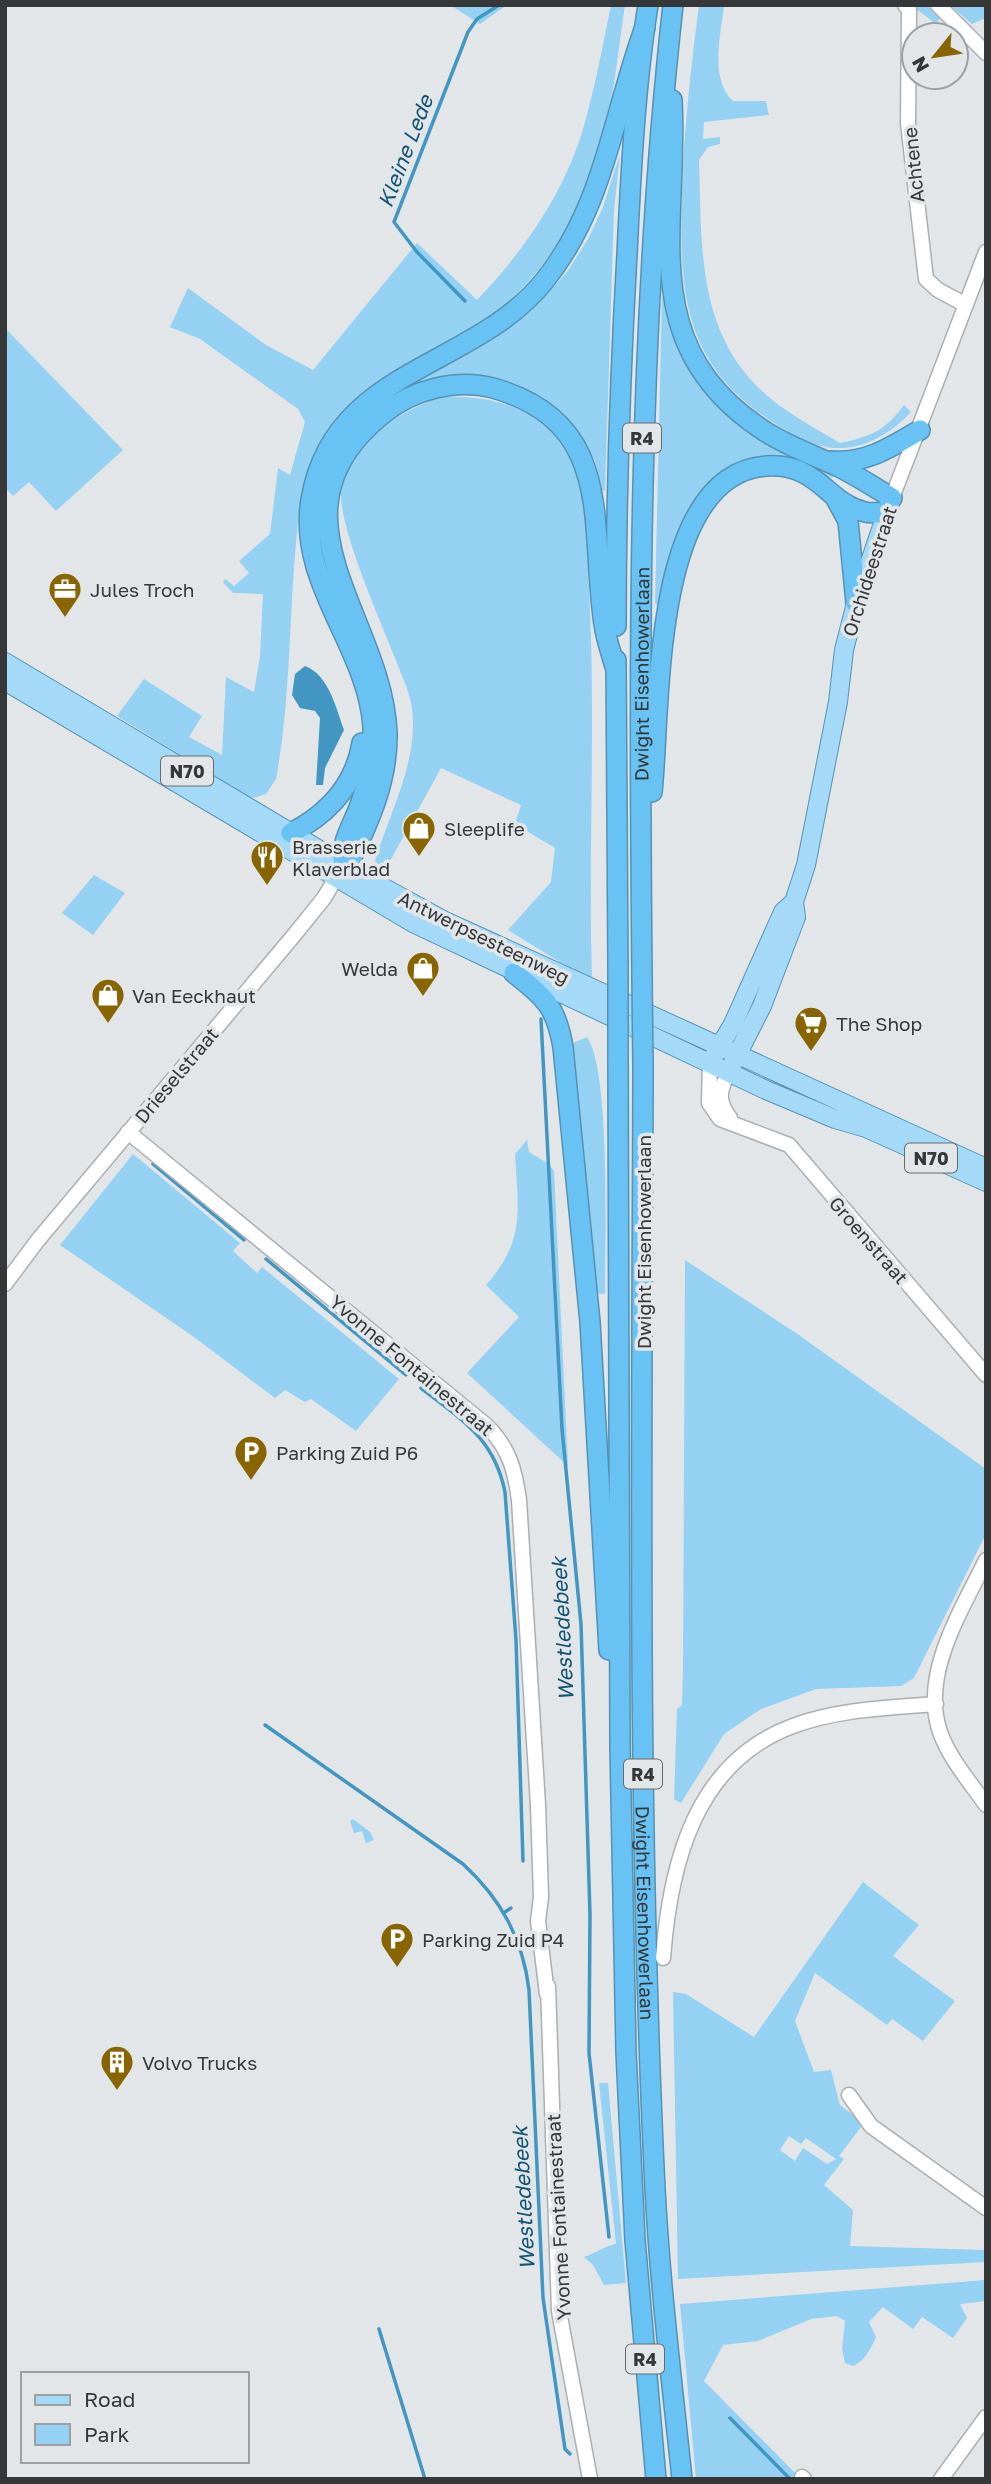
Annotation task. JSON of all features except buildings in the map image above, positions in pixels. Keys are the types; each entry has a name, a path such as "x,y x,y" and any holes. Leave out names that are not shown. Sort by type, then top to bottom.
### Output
{"highway":[{"name":"Dwight Eisenhowerlaan","path":"648,5 631,177 623,318 617,471 616,670 620,1745 626,2052 634,2227 656,2479"},
{"name":"Dwight Eisenhowerlaan","path":"673,5 656,170 640,477 643,1068 641,1714 655,2191 682,2479"},
{"path":"339,871 342,854 362,800 373,754 373,724 367,697 314,559 311,499 327,452 340,430 381,389 499,323 524,303 559,262 573,241 600,180 616,130 628,73 645,27"},
{"path":"669,36 674,125 668,269 674,310 684,338 717,390 743,416 794,448 822,460 890,505"},
{"path":"339,871 351,859 382,783 387,734 382,695 340,585 329,548 326,522 334,478 347,450 366,428 395,405 424,390 458,385 491,387 521,398 560,425 577,448 593,486 604,625 616,670"},
{"path":"822,460 849,463 877,455 920,430"},
{"path":"641,840 652,790 666,608 678,557 697,516 723,484 757,468 768,466 799,470 814,477 832,493 866,512 890,505"},
{"path":"832,493 848,521 856,603"},
{"path":"291,833 333,803 351,779 359,761 367,697"},
{"path":"514,973 544,998 555,1012 563,1046 590,1322 607,1637 620,1745"}],"main road":[{"name":"Orchideestraat","path":"729,1072 783,954 796,917 794,902 806,865 838,702 844,650 856,603 890,505"},
{"name":"Antwerpsesteenweg","path":"5,662 102,729 339,871 715,1054 729,1072 835,1119 866,1128 986,1182"},
{"name":"Antwerpsesteenweg","path":"5,681 102,729 291,833 413,923 514,973 715,1054 738,1055 986,1168"},
{"name":"Orchideestraat","path":"715,1054 733,1024 783,912 794,902"}],"street":[{"name":"Achtene","path":"905,5 909,10 908,123 926,279 938,290 966,305"},
{"path":"938,5 986,53"},
{"name":"Orchideestraat","path":"890,505 986,252"},
{"name":"Drieselstraat","path":"5,1284 128,1132 295,934 339,871"},
{"name":"Groenstraat","path":"715,1054 709,1103 720,1119 789,1145 986,1375"},
{"path":"729,1072 719,1091 723,1108 738,1127"},
{"name":"Yvonne Fontainestraat","path":"128,1132 487,1426 508,1454 519,1500 541,1897 538,1921 547,1994 559,2311 590,2479"},
{"path":"986,1560 939,1665 936,1704 939,1732 986,1805"},
{"path":"663,1958 667,1904 685,1838 710,1791 741,1756 759,1742 795,1725 842,1713 936,1704"},
{"path":"849,2095 871,2126 986,2208"},
{"path":"941,2479 986,2417"}],"green space":[{"path":"450,5 507,5 480,24"},
{"path":"611,5 625,5 606,126 588,184 560,239 543,264 501,308 456,339 371,386 353,401 336,418 314,454 304,486 299,518 286,700 276,779 266,794 253,798 245,795 117,716 144,679 202,716 189,737 222,755 226,677 254,692 260,657 263,594 233,593 223,582 225,579 234,586 249,573 239,561 270,534 278,468 290,475 305,422 298,409 200,339 170,327 188,288 266,345 313,370 417,243 477,300 528,239 556,195 567,171 589,107"},
{"path":"699,5 724,5 718,56 721,81 726,92 733,101 766,101 769,115 704,122 703,139 720,137 720,144 708,147 699,160 704,265 710,298 720,329 735,359 757,386 786,410 840,443 876,431 891,421 904,405 911,412 886,433 859,446 844,448 814,444 761,414 732,390 711,364 697,335 688,304 681,232 686,121"},
{"path":"911,5 927,5 940,18 938,21 932,21"},
{"path":"950,5 986,5 986,18 972,24"},
{"path":"620,154 614,210 605,491 602,490 595,461 563,413 559,414 479,378 363,421 349,435 351,425 402,387 473,351 531,311 567,272 588,239 603,207"},
{"path":"665,295 690,366 834,475 832,478 808,467 782,461 756,462 731,471 658,605 655,603 662,296"},
{"path":"5,328 123,450 56,511 29,482 13,496 5,488"},
{"path":"440,397 480,398 499,402 535,418 550,429 564,445 574,463 583,493 587,525 591,638 592,982 508,930 551,882 555,848 515,824 521,805 441,768 384,872 375,861 408,764 413,723 408,692 355,554 341,497 351,462 375,433 407,412"},
{"path":"94,875 125,893 93,935 62,913"},
{"path":"587,1037 595,1056 603,1120 605,1294 592,1293 571,1044"},
{"path":"527,1140 529,1152 549,1164 554,1171 568,1466 467,1373 519,1317 486,1285 499,1269 514,1239 518,1208 515,1154"},
{"path":"133,1154 240,1243 233,1251 257,1273 262,1267 399,1379 356,1431 311,1399 305,1402 285,1390 275,1398 194,1337 60,1245"},
{"path":"685,1260 799,1335 986,1469 986,1534 914,1678 901,1686 816,1689 761,1709 724,1734 681,1803 674,1799 677,1709 682,1705 683,1668"},
{"path":"353,1819 370,1832 374,1840 366,1843 362,1831 354,1833 350,1821"},
{"path":"863,1882 919,1925 893,1956 955,2001 923,2041 892,2019 887,2025 815,1973 795,2021 814,2072 831,2070 840,2105 864,2123 839,2156 844,2159 824,2185 853,2210 850,2246 986,2250 986,2262 678,2279 673,1992 686,1994 754,2037","holes":["789,2136 801,2144 806,2138 836,2159 827,2164 803,2148 795,2161 780,2150"]},
{"path":"599,2083 608,2083 626,2283 604,2285 593,2265 584,2257 616,2244"},
{"path":"986,2280 986,2301 960,2304 967,2318 953,2338 922,2317 913,2329 883,2307 869,2322 876,2337 872,2345 864,2358 853,2366 845,2363 842,2349 845,2321 837,2316 811,2319 758,2341 723,2345 704,2381 801,2479 696,2479 680,2304"}],"shaded area":[{"path":"305,666 313,670 326,684 344,730 325,768 323,785 316,785 320,718 315,711 300,708 292,695 295,674"}],"waterway":[{"name":"Kleine Lede","path":"465,301 417,252 394,222 468,32 477,19 499,5"},
{"name":"Westledebeek","path":"541,1019 562,1429 581,1624 590,1915 589,2053 609,2237"},
{"path":"153,1164 244,1240"},
{"path":"266,1259 406,1375"},
{"path":"421,1388 463,1421 484,1444 493,1457 505,1492 516,1640 523,1861"},
{"name":"Westledebeek","path":"265,1725 463,1864 499,1906 516,1937 529,1990 543,2298 565,2449 570,2454"},
{"name":"Westledebeek","path":"505,1912 511,1908"},
{"path":"379,2329 425,2479"},
{"path":"730,2418 790,2479"}],"place":[{"name":"Jules Troch","path":"65,619"},
{"name":"Sleeplife","path":"419,858"},
{"name":"Brasserie Klaverblad","path":"267,887"},
{"name":"Welda","path":"423,998"},
{"name":"Van Eeckhaut","path":"108,1025"},
{"name":"The Shop","path":"811,1053"},
{"name":"Parking Zuid P6","path":"251,1482"},
{"name":"Parking Zuid P4","path":"397,1969"},
{"name":"Volvo Trucks","path":"117,2092"}]}
